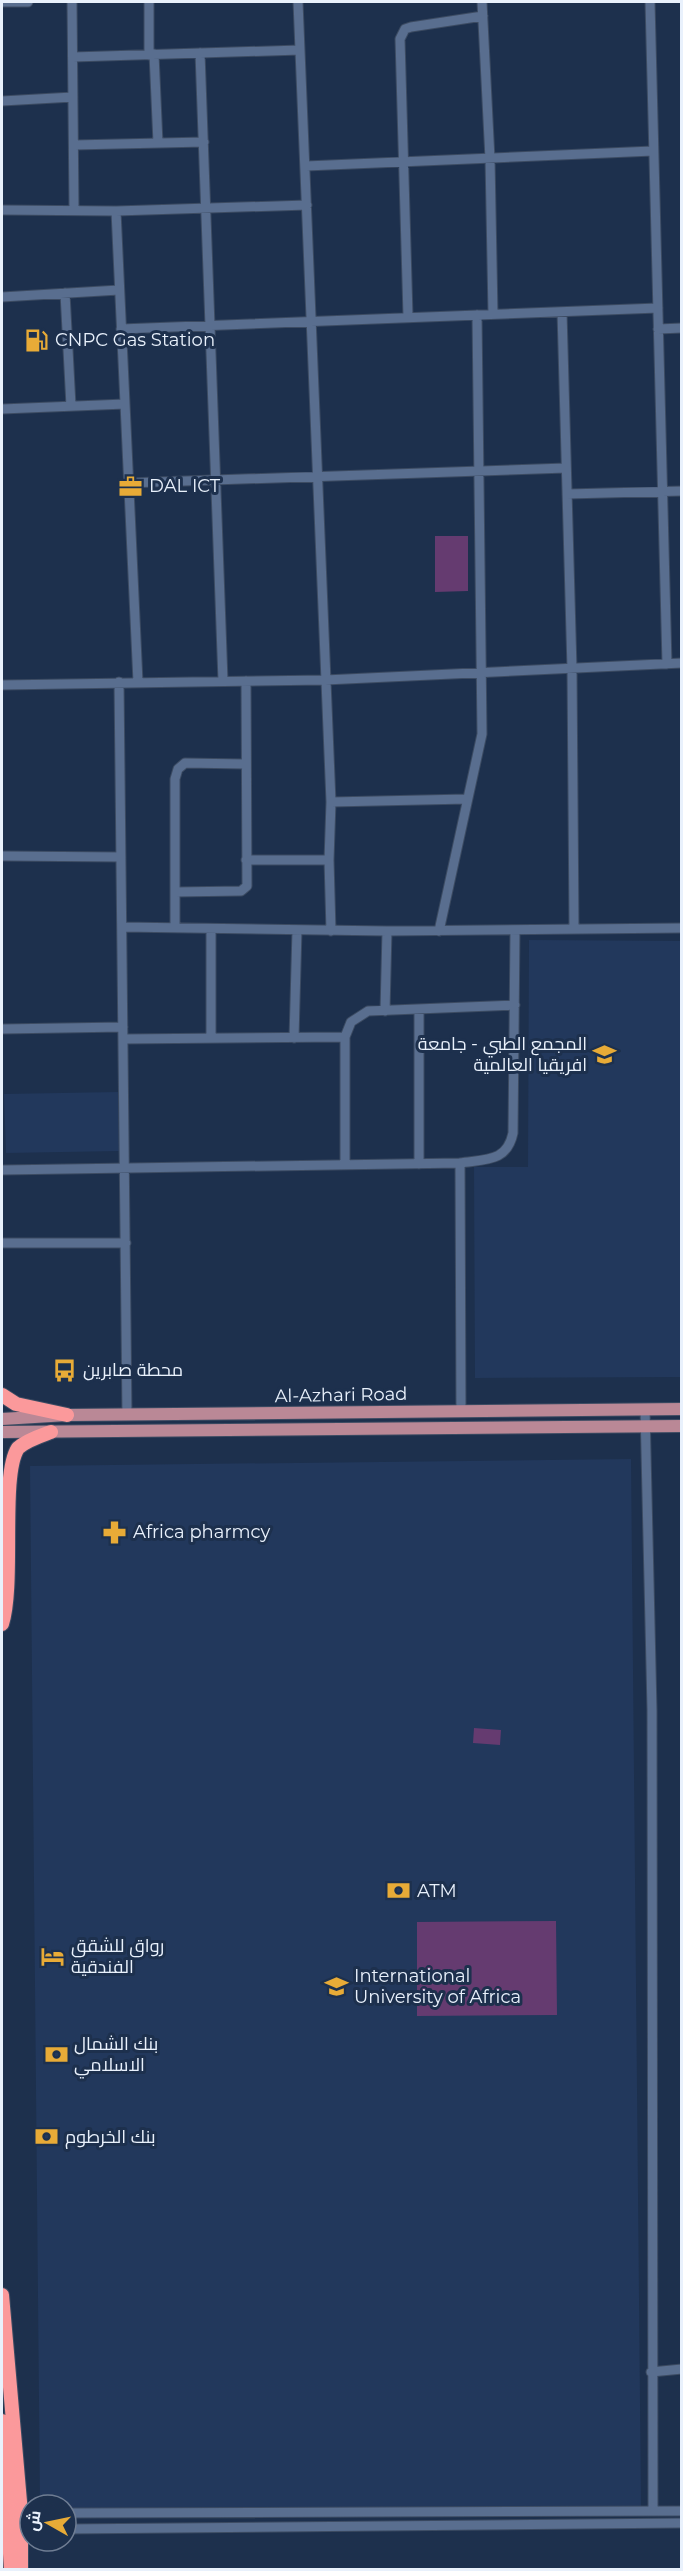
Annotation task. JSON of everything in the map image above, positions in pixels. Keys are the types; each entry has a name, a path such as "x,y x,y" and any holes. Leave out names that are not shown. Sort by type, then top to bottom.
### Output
{"highway":[{"path":"2,1395 16,1404 67,1415"},
{"path":"2,1624 3,1497 7,1465 17,1449 51,1432"},
{"path":"2,2295 4,2371 23,2493"},
{"path":"2,2421 11,2570"},
{"path":"21,2570 23,2553"}],"main road":[{"name":"Al-Azhari Road","path":"2,1419 67,1415 681,1409"},
{"path":"188,1415 188,1429"},
{"name":"Al-Azhari Road","path":"2,1432 681,1426"}],"street":[{"path":"2,2 28,2"},
{"path":"72,2 74,210"},
{"path":"148,2 158,143"},
{"path":"298,2 331,802 329,860 331,931"},
{"path":"482,2 490,159 493,314"},
{"path":"650,2 667,664"},
{"path":"408,316 402,33 411,27 483,16"},
{"path":"73,57 300,50"},
{"path":"200,53 207,209 208,326 223,681"},
{"path":"2,101 74,97"},
{"path":"74,145 204,142"},
{"path":"306,166 653,151"},
{"path":"2,210 116,211 307,205"},
{"path":"116,211 138,682"},
{"path":"2,297 119,290"},
{"path":"66,293 71,406"},
{"path":"121,329 658,308"},
{"path":"562,312 572,669 574,929"},
{"path":"439,931 482,734 477,315"},
{"path":"658,329 681,328"},
{"path":"2,409 124,404"},
{"path":"128,483 566,468"},
{"path":"567,494 681,491"},
{"path":"2,685 326,680 681,663"},
{"path":"175,892 244,890 246,681"},
{"path":"119,682 128,1415"},
{"path":"175,928 175,779 178,768 185,764 245,764"},
{"path":"331,802 467,800"},
{"path":"2,856 121,857"},
{"path":"246,860 329,860"},
{"path":"122,927 331,931 681,928"},
{"path":"211,929 211,1038"},
{"path":"294,1038 297,930"},
{"path":"2,1170 419,1164 490,1159 504,1153 510,1147 513,1133 515,930"},
{"path":"385,1011 387,931"},
{"path":"345,1165 345,1038 351,1022 368,1011 515,1005"},
{"path":"419,1008 419,1164"},
{"path":"2,1029 123,1027"},
{"path":"123,1039 345,1038"},
{"path":"460,1162 461,1412"},
{"path":"2,1243 126,1243"},
{"path":"645,1409 652,1710 651,2372 653,2511"},
{"path":"651,2372 681,2369"},
{"path":"78,2513 681,2511"},
{"path":"78,2529 681,2523"}],"shaded area":[{"path":"435,536 468,536 468,591 435,592"},
{"name":"المجمع الطبي - جامعة افريقيا العالمية","path":"529,940 681,941 681,1377 475,1378 474,1167 528,1167"},
{"path":"118,1092 119,1151 6,1153 4,1094"},
{"name":"International University of Africa","path":"631,1459 641,2508 78,2515 78,2493 40,2493 30,1466"},
{"path":"474,1728 501,1730 500,1745 473,1743"},
{"path":"556,1921 557,2015 417,2016 417,1922"}],"place":[{"name":"CNPC Gas Station","path":"37,340"},
{"name":"DAL ICT","path":"131,486"},
{"name":"المجمع الطبي - جامعة افريقيا العالمية","path":"605,1054"},
{"name":"محطة صابرين","path":"65,1370"},
{"name":"Africa pharmcy","path":"115,1532"},
{"name":"ATM","path":"399,1891"},
{"name":"رواق للشقق الفندقية","path":"53,1956"},
{"name":"International University of Africa","path":"336,1986"},
{"name":"بنك الشمال الاسلامي","path":"56,2054"},
{"name":"بنك الخرطوم","path":"47,2137"}]}
